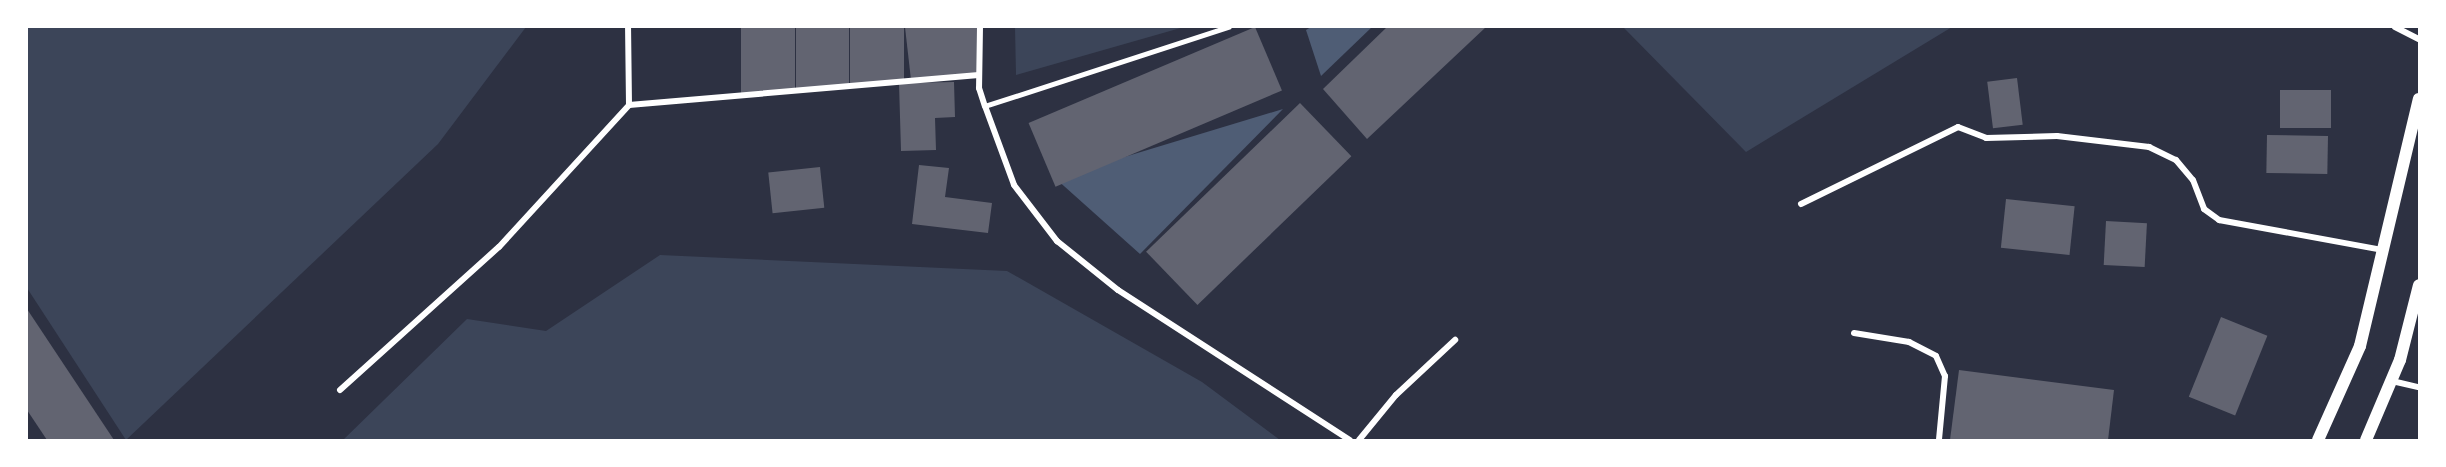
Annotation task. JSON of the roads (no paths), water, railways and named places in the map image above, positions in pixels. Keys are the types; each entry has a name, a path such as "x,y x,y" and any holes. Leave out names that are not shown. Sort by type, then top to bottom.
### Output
{"main road":[{"path":"2318,440 2360,346 2419,99"},
{"path":"2366,440 2391,380 2419,285"}],"street":[{"path":"628,27 629,105"},
{"path":"980,27 979,75 985,106 1014,184 1057,242 1118,290 1350,440"},
{"path":"2395,27 2419,39"},
{"path":"340,390 499,247 629,105 979,75"},
{"path":"1801,204 1958,127 1986,138 2057,136 2149,147 2175,160 2193,180 2204,209 2219,220 2383,250"},
{"path":"1854,333 1909,342 1936,356 1945,376 1939,440"},
{"path":"1359,440 1396,395 1455,340"},
{"path":"2391,380 2419,387"}],"lane":[{"path":"985,106 1228,27"}]}
